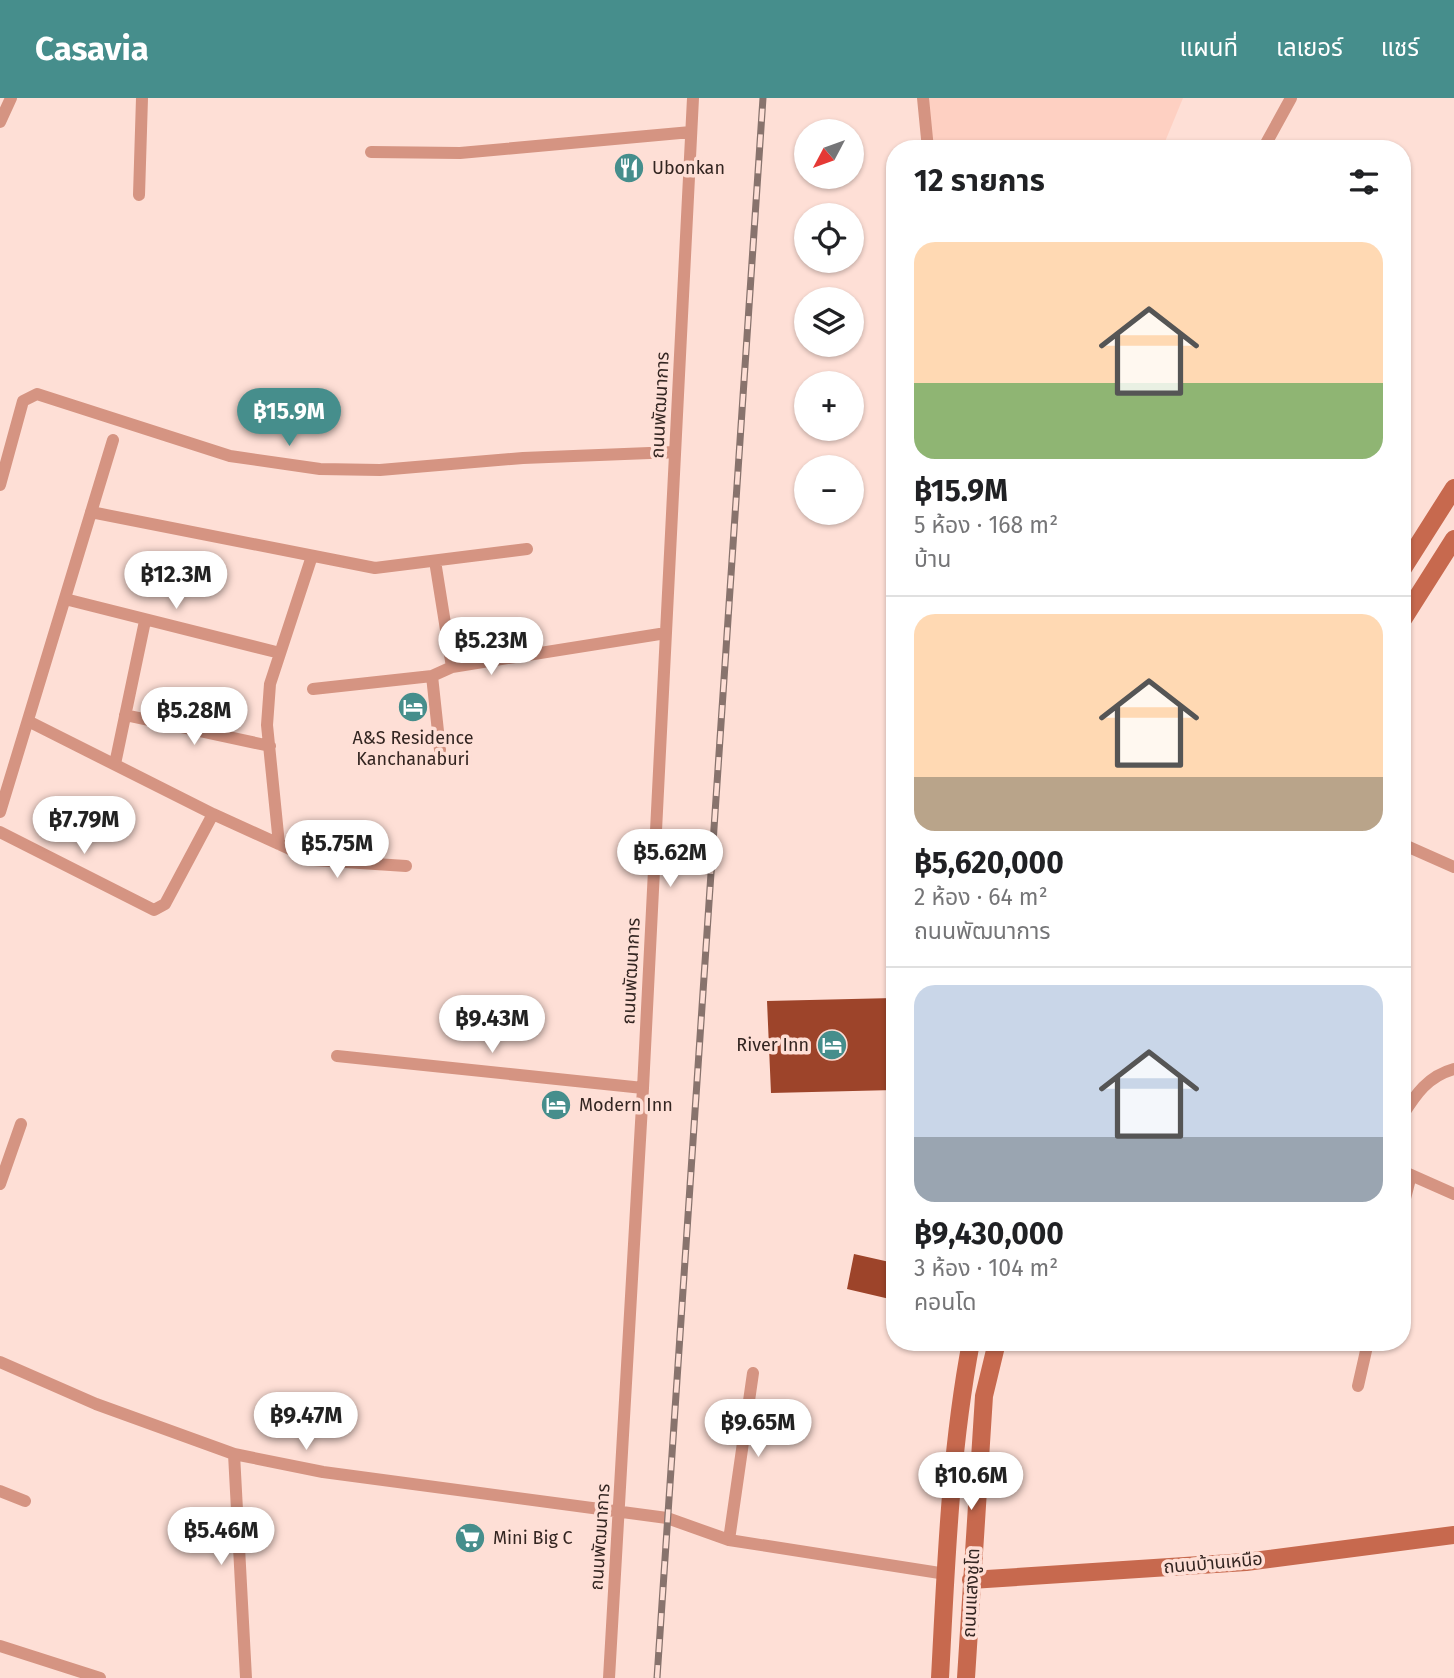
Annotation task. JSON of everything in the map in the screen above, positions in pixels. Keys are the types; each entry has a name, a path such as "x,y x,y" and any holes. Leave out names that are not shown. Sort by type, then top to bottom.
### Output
{"main road":[{"path":"1411,556 1454,488"},
{"path":"1411,607 1454,539"},
{"name":"ถนนแสงชูโต","path":"940,1678 946,1574 963,1383 969,1351"},
{"name":"ถนนแสงชูโต","path":"966,1678 984,1396 995,1351"},
{"name":"ถนนบ้านเหนือ","path":"971,1580 1246,1562 1454,1535"}],"street":[{"path":"0,122 11,98"},
{"path":"139,195 142,98"},
{"name":"ถนนพัฒนาการ","path":"609,1678 643,1087 693,98"},
{"path":"923,98 927,140"},
{"path":"1268,140 1291,98"},
{"path":"371,152 460,153 583,139 691,132"},
{"path":"0,485 23,401 37,394 230,456 320,469 380,470 523,458 675,453"},
{"path":"0,812 113,440"},
{"path":"92,512 375,568 527,549"},
{"path":"279,844 267,724 270,684 312,556"},
{"path":"435,561 452,667"},
{"path":"65,599 280,653"},
{"path":"115,764 145,621"},
{"path":"313,689 432,676 452,667 666,632"},
{"path":"432,676 440,750"},
{"path":"125,715 270,746"},
{"path":"28,721 214,814 314,860 406,866"},
{"path":"0,832 154,910 165,904 214,814"},
{"path":"1411,848 1454,867"},
{"path":"338,1056 643,1087"},
{"path":"1411,1102 1434,1076 1454,1069"},
{"path":"0,1184 21,1124"},
{"path":"1411,1175 1454,1194"},
{"path":"1358,1386 1366,1351"},
{"path":"1,1365 96,1404 234,1454 323,1472 667,1518 729,1540 946,1574"},
{"path":"729,1540 753,1373"},
{"path":"234,1454 246,1678"},
{"path":"0,1491 26,1501"},
{"path":"0,1646 100,1678"}],"shaded area":[{"path":"923,98 1183,98 1166,140 927,140"}],"building":[{"name":"River Inn","path":"886,998 886,1090 771,1093 767,1001"},
{"path":"854,1254 886,1261 886,1298 847,1289"}],"railway":[{"path":"657,1678 763,98"}],"place":[{"name":"Ubonkan","path":"629,168"},
{"name":"A&S Residence Kanchanaburi","path":"413,707"},
{"name":"River Inn","path":"832,1045"},
{"name":"Modern Inn","path":"556,1105"},
{"name":"Mini Big C","path":"470,1538"}]}
